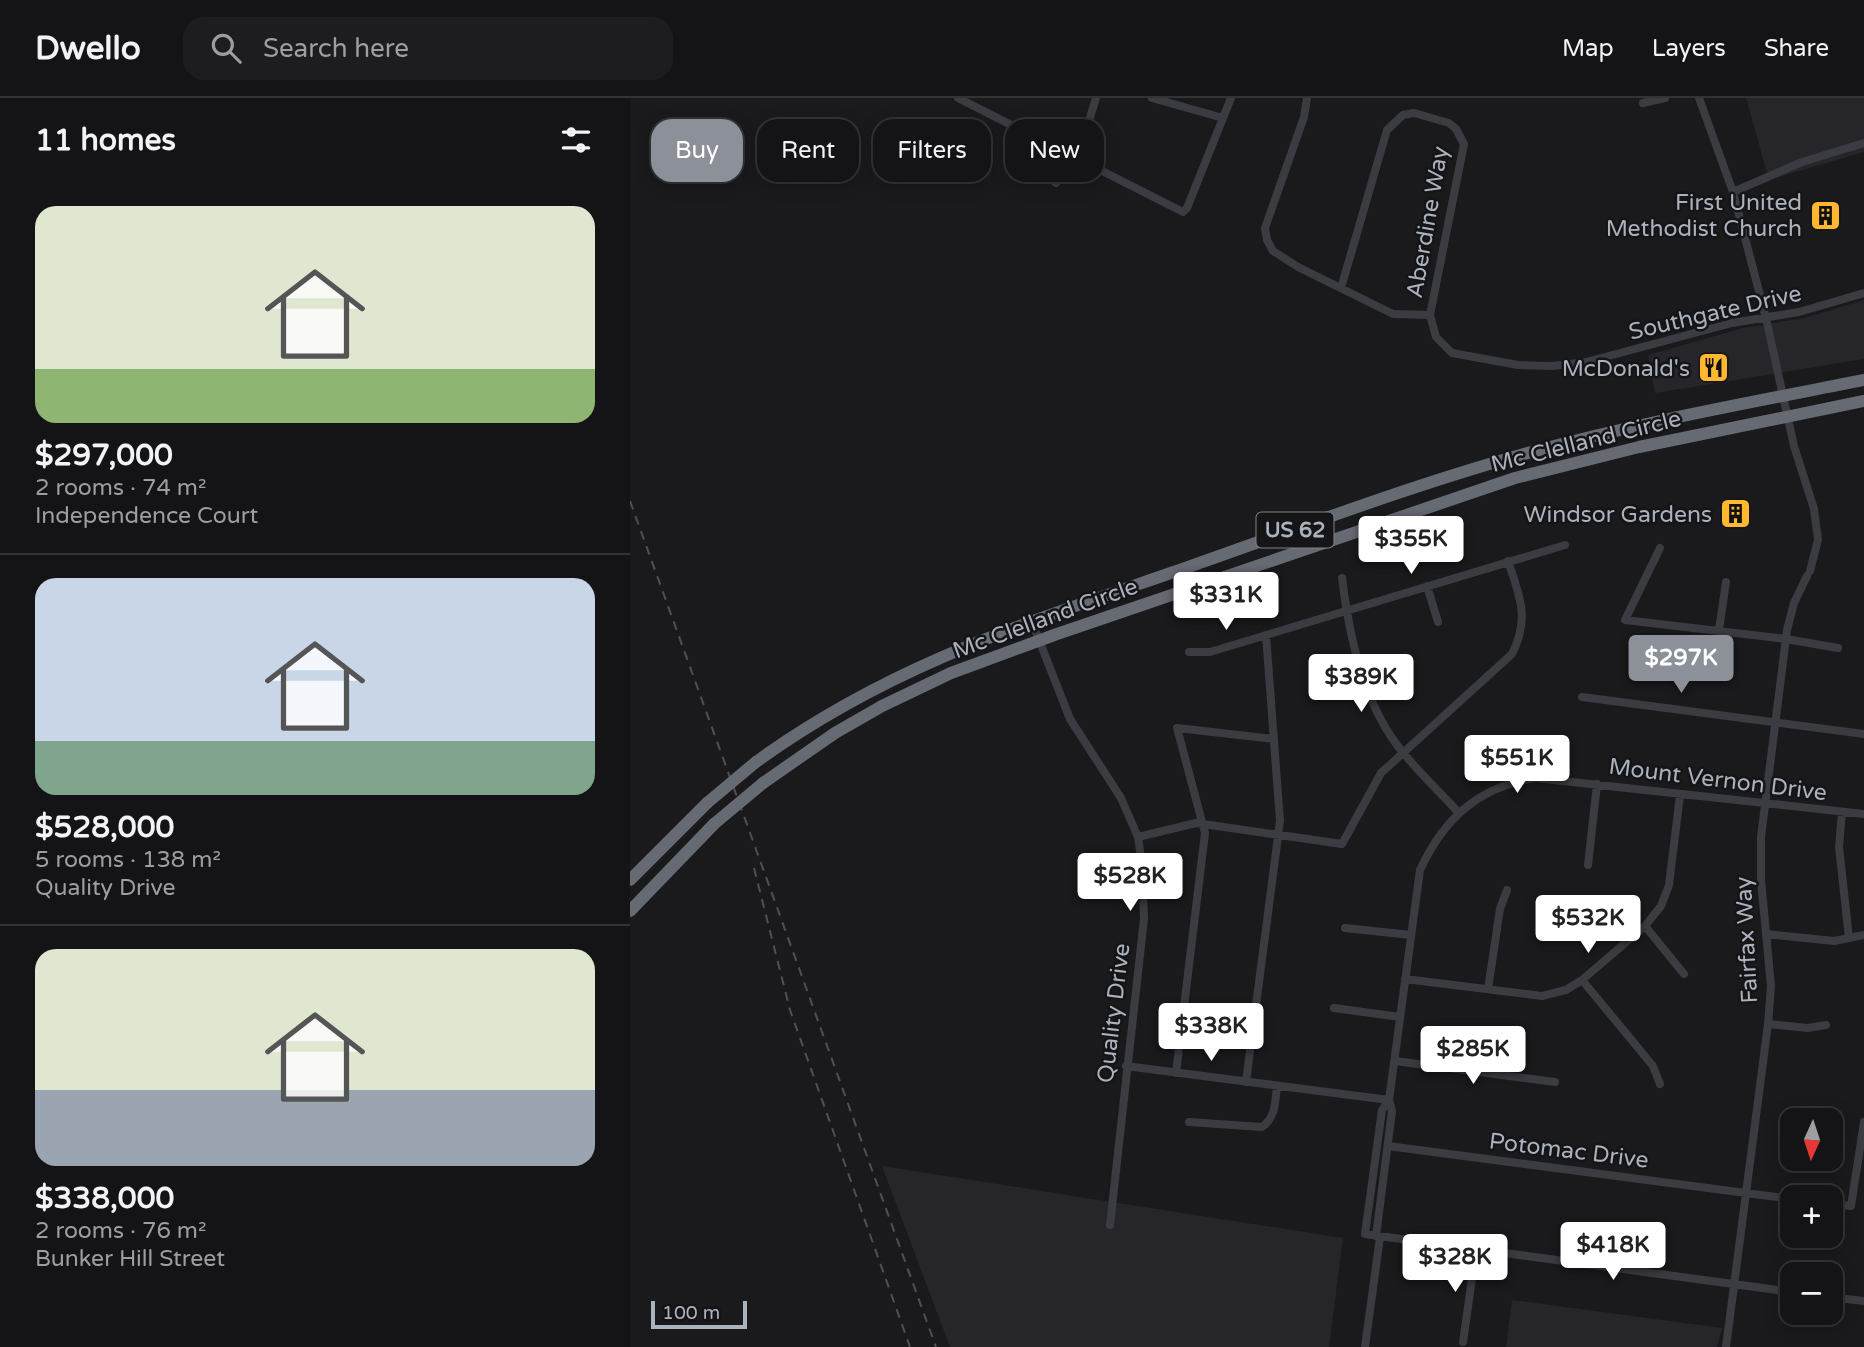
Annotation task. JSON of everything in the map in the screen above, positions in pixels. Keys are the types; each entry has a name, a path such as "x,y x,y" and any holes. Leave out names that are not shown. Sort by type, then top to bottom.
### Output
{"highway":[{"name":"Mc Clelland Circle","path":"630,880 706,803 756,762 831,712 886,681 957,649 1470,470 1578,440 1864,380"},
{"name":"Mc Clelland Circle","path":"630,911 714,824 764,783 835,733 882,706 951,673 1515,478 1629,449 1864,401"}],"street":[{"path":"958,98 1005,122"},
{"path":"1090,119 1096,98"},
{"path":"1152,98 1223,118"},
{"path":"1104,173 1183,212 1188,208 1231,98"},
{"path":"1307,98 1302,124 1269,215 1267,240 1279,256 1393,314 1430,315"},
{"path":"1643,103 1665,98"},
{"path":"1699,98 1733,192 1766,318 1787,416"},
{"name":"Aberdine Way","path":"1340,288 1387,130 1404,115 1414,113 1432,117 1456,129 1464,144 1430,315"},
{"path":"1733,192 1802,162 1864,143"},
{"name":"Southgate Drive","path":"1430,315 1436,337 1452,353 1518,365 1552,366 1586,362 1732,323 1800,312 1864,293"},
{"name":"Fairfax Way","path":"1726,1347 1771,986 1761,880 1764,805 1786,639 1794,603 1809,574 1818,540 1814,509 1787,416"},
{"path":"1189,652 1210,652 1565,545"},
{"path":"1660,548 1625,620 1786,639 1838,648"},
{"path":"1138,837 1188,823 1342,844 1371,786 1404,752 1512,654 1522,635 1523,615 1508,561"},
{"path":"1342,578 1346,610 1375,711 1404,752 1458,812"},
{"path":"1719,631 1726,582"},
{"path":"1427,586 1438,622"},
{"name":"Quality Drive","path":"1032,622 1070,719 1112,781 1138,837 1145,897 1110,1225"},
{"path":"1246,1082 1278,834 1266,635"},
{"path":"1582,697 1864,734"},
{"path":"1176,1073 1204,824 1177,728 1274,739"},
{"name":"Mount Vernon Drive","path":"1365,1347 1392,1111 1389,1100 1420,870 1435,840 1458,812 1477,798 1510,782 1535,778 1864,814"},
{"path":"1588,865 1597,784"},
{"path":"1405,979 1542,996 1566,990 1582,980 1645,926 1661,906 1669,885 1680,795"},
{"path":"1842,812 1839,847 1849,938"},
{"path":"1488,989 1500,909 1507,890"},
{"path":"1645,926 1684,974"},
{"path":"1345,928 1411,935"},
{"path":"1766,933 1834,941 1864,935"},
{"path":"1582,980 1653,1066 1660,1084"},
{"path":"1334,1009 1400,1017"},
{"path":"1768,1024 1808,1028 1826,1025"},
{"path":"1395,1061 1555,1083"},
{"path":"1126,1066 1389,1100"},
{"path":"1189,1122 1262,1127 1274,1111 1277,1086"},
{"name":"Mount Vernon Drive","path":"1378,1237 1365,1234 1382,1110 1389,1100"},
{"path":"1843,1205 1850,1206 1864,1122"},
{"name":"Potomac Drive","path":"1388,1146 1780,1197"},
{"path":"1378,1237 1780,1290"},
{"path":"1464,1342 1476,1250"},
{"path":"1843,1299 1864,1301"}],"shaded area":[{"path":"1746,98 1864,98 1864,152 1769,180"},
{"path":"1864,300 1864,359 1655,393 1648,355 1743,328 1805,318"},
{"path":"882,1166 1343,1238 1329,1347 950,1347"},
{"path":"1512,1300 1722,1328 1717,1347 1506,1347"}],"railway":[{"path":"630,501 936,1347"},
{"path":"754,868 790,1010 910,1347"}],"place":[{"name":"First United Methodist Church","path":"1825,215"},
{"name":"McDonald's","path":"1713,368"},
{"name":"Windsor Gardens","path":"1735,514"}]}
